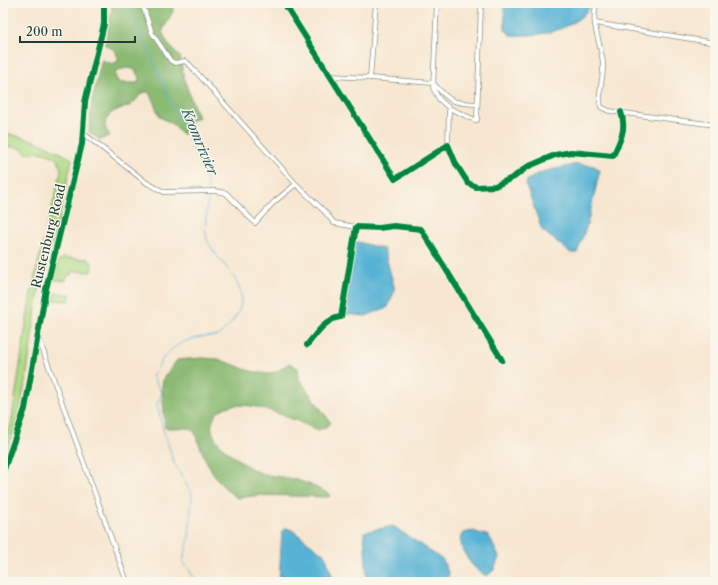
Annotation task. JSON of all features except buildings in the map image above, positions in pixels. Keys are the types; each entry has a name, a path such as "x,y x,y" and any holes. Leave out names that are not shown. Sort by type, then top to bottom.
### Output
{"street":[{"name":"Rustenburg Road","path":"3,472 25,409 46,289 72,186 83,133 85,102 104,24 104,3"},
{"path":"142,3 152,33 171,61 175,63 185,61 190,65 296,184 326,212 334,223 356,227 379,228 394,226 421,230 502,360"},
{"path":"284,3 395,179 448,145"},
{"path":"370,78 376,3"},
{"path":"437,3 433,84 435,93 449,108 475,120 478,120 477,104 481,3"},
{"path":"597,3 594,14 602,48 604,66 599,97 601,107 609,111 715,125"},
{"path":"595,23 715,42"},
{"path":"330,76 433,84 448,100 460,104 477,104"},
{"path":"449,108 448,145 456,164 468,183 476,187 496,186 514,177 527,166 555,155 571,152 613,156 625,128 621,112"},
{"path":"83,133 147,183 164,192 215,191 226,193 255,223 274,202 296,184"},
{"path":"307,345 318,331 335,318 341,317 356,227"},
{"path":"38,341 40,342 127,582"},
{"path":"3,577 3,582"}],"green space":[{"path":"112,3 172,3 173,11 162,32 168,44 180,57 184,79 198,118 191,120 188,133 182,134 171,123 160,117 149,92 142,93 129,106 118,109 110,114 105,124 107,132 110,135 100,140 89,132 92,100 102,60 113,64 119,60 115,50 105,45","holes":["126,68 134,69 139,77 138,83 121,83 116,79 115,73 119,70"]},
{"path":"7,134 25,138 41,144 72,159 60,214 38,295 27,372 17,425 3,457 3,441 11,425 31,292 61,171 59,163 51,155 39,152 26,153 21,148 5,146 3,148 3,136"},
{"path":"63,258 88,259 92,263 91,272 74,271 71,275 67,276 66,281 54,280 59,260"},
{"path":"55,293 70,294 69,301 54,300"},
{"path":"202,358 218,359 250,371 268,374 278,371 289,363 298,368 299,379 331,423 318,430 262,408 246,405 232,406 221,410 213,420 212,430 220,445 250,468 263,474 292,479 307,484 327,493 330,495 329,497 260,495 238,498 223,486 211,469 195,432 189,428 165,428 162,387 163,379 177,360"}],"water":[{"path":"504,3 593,3 577,20 567,26 534,35 510,35 505,29"},
{"path":"577,164 594,166 600,170 587,225 577,253 571,253 542,230 526,185 527,180 542,172"},
{"path":"355,241 384,249 395,290 388,307 366,316 343,314"},
{"path":"393,526 443,560 449,575 445,582 367,582 364,532"},
{"path":"286,528 292,530 325,555 334,582 279,582 282,531"},
{"path":"473,531 489,536 499,557 494,570 487,576 472,565 465,555 461,544 460,538 463,533"}],"waterway":[{"name":"Kromrivier","path":"130,3 133,17 206,177 208,190"},
{"name":"Kromrivier","path":"197,582 183,561 189,538 192,494 174,463 157,404 162,393 152,376 165,356 178,345 201,337 218,336 233,320 241,305 239,288 235,279 212,249 206,236 205,224 209,193"}],"cycle path":[{"path":"3,472 25,409 46,289 82,144 85,102 104,24 104,3"},
{"path":"284,3 395,179 448,145 456,164 468,183 476,187 495,186 514,177 527,167 555,155 571,152 613,156 623,130 623,118 621,112"},
{"path":"307,345 326,323 341,317 356,227 379,228 394,226 421,229 502,360"}]}
